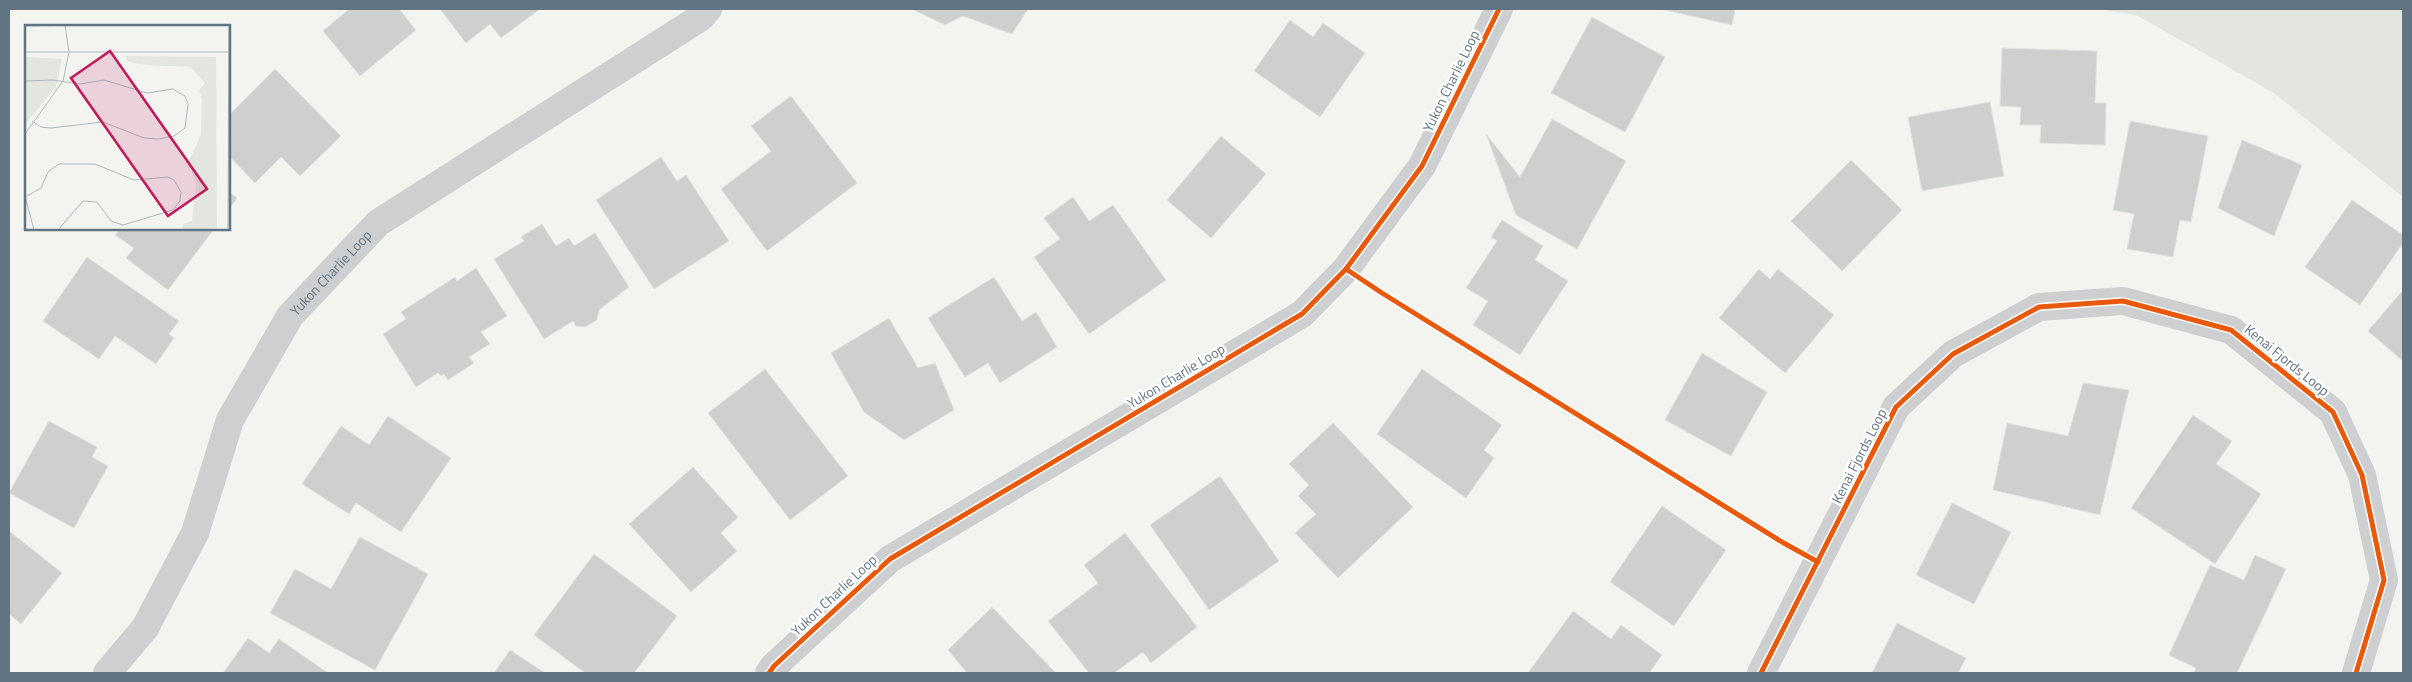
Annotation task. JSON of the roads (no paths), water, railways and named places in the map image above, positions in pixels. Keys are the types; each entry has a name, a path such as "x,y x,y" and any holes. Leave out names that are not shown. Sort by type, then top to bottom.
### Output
{"street":[{"name":"Yukon Charlie Loop","path":"107,673 145,628 195,533 230,420 290,316 378,223 700,18 708,9"},
{"name":"Yukon Charlie Loop","path":"769,673 774,666 890,559 1302,314 1346,269 1422,166 1499,9"},
{"name":"Kenai Fjords Loop","path":"1761,673 1896,407 1953,354 2039,306 2123,301 2231,330 2333,412 2362,475 2384,580 2356,673"}]}
